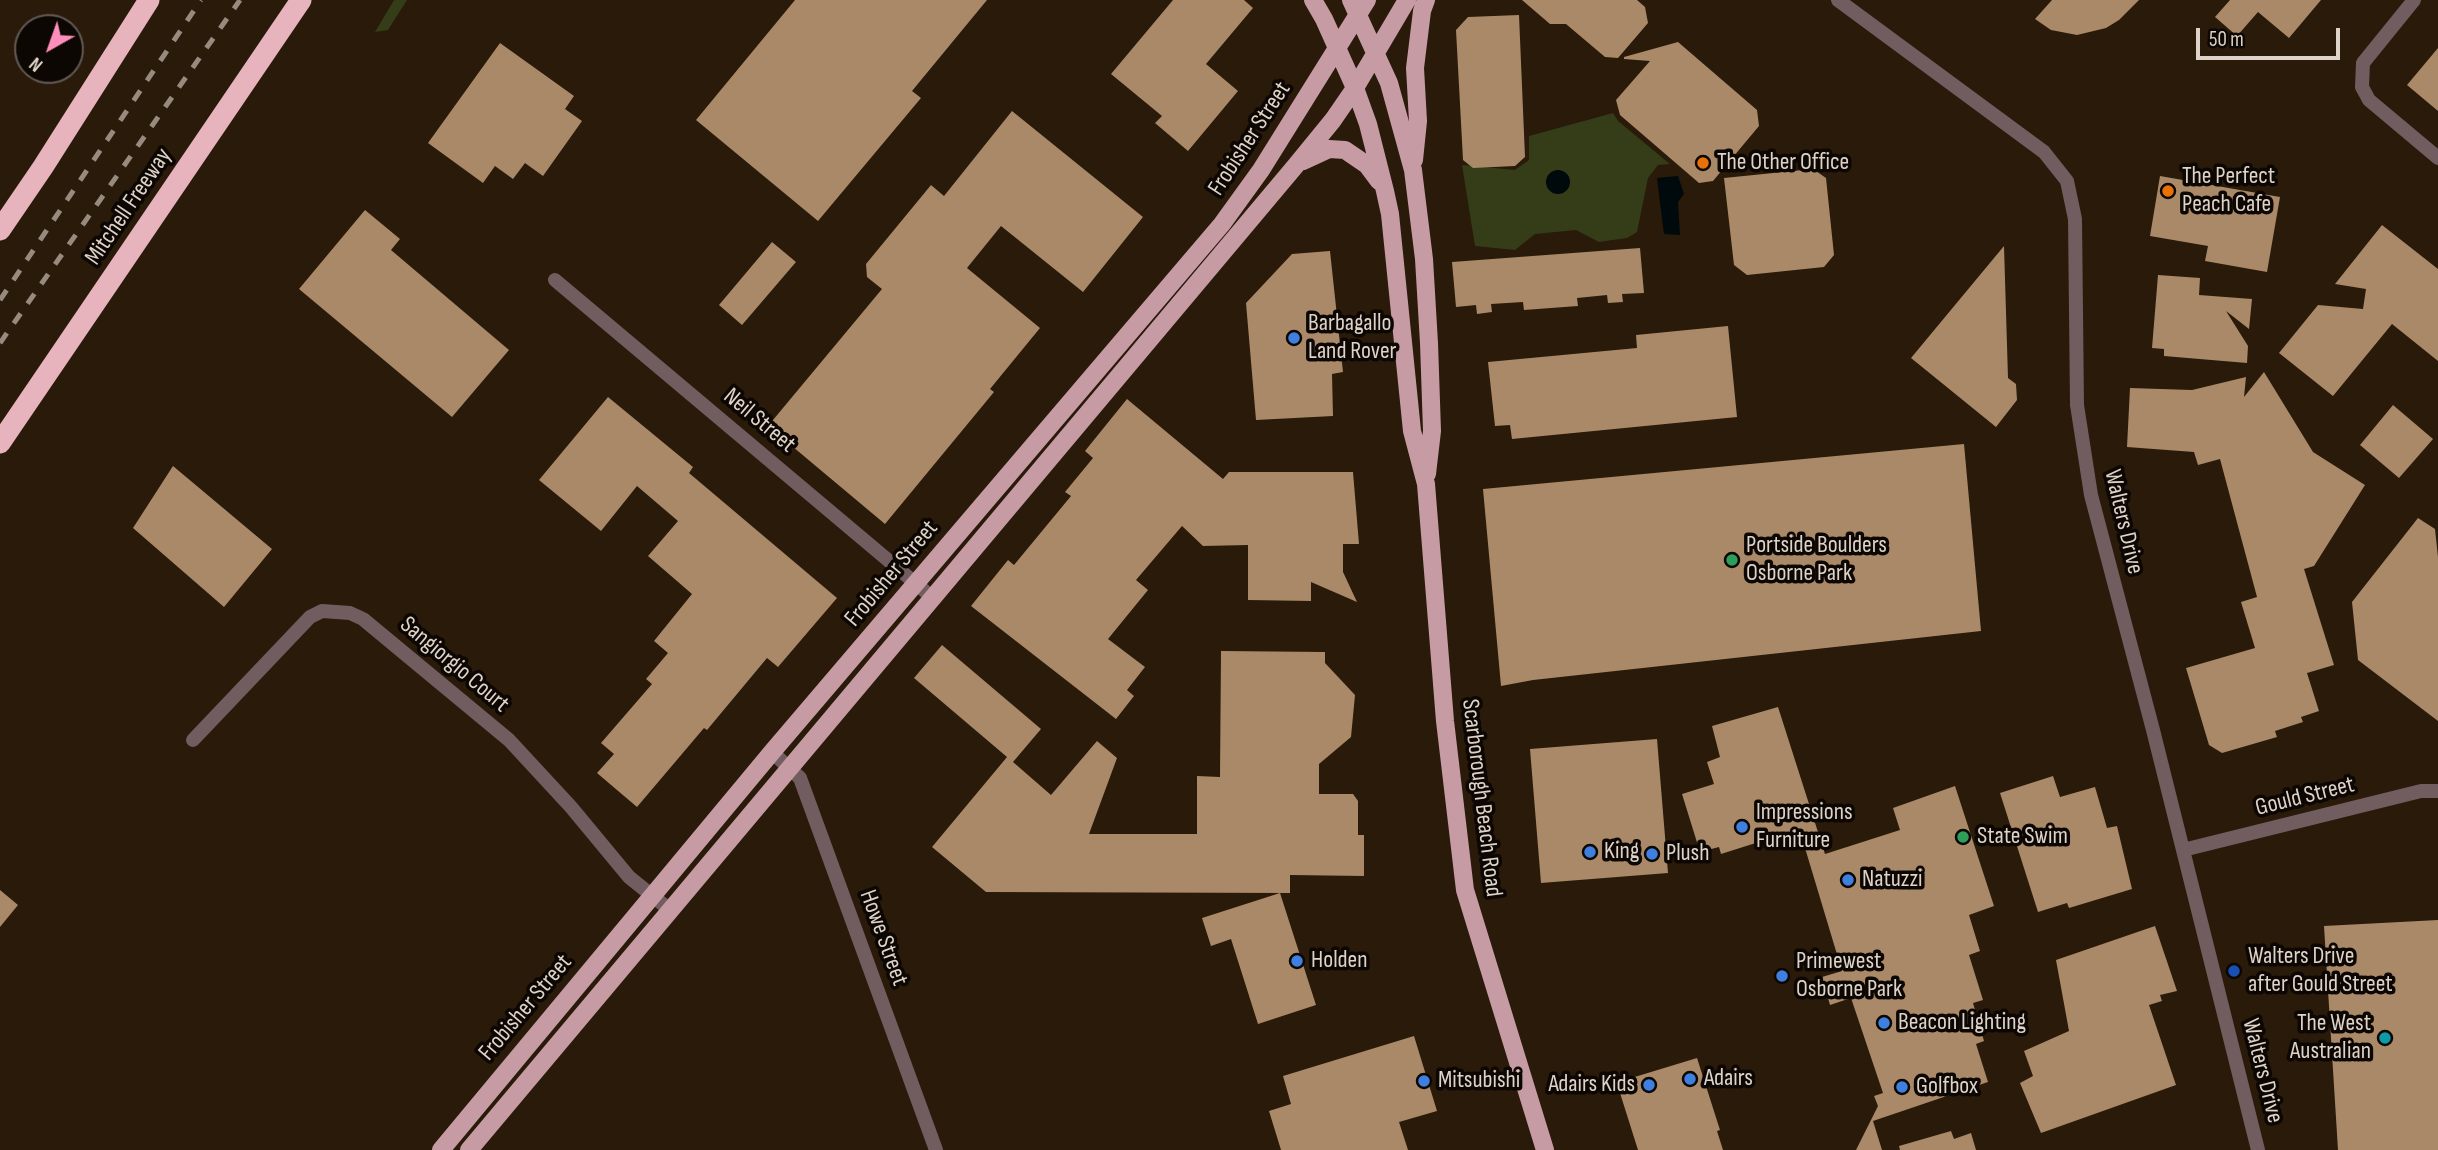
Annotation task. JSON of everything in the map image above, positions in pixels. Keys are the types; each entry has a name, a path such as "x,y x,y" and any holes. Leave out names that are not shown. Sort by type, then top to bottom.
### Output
{"highway":[{"path":"0,230 149,0"},
{"name":"Mitchell Freeway","path":"0,443 301,0"},
{"path":"0,458 58,357"}],"main road":[{"name":"Scarborough Beach Road","path":"1313,0 1338,49 1368,124 1390,214 1412,431 1426,484 1446,721 1465,890 1545,1150"},
{"name":"Frobisher Street","path":"471,1149 1297,164 1355,88 1407,0"},
{"path":"1413,170 1418,121 1415,68 1422,11 1426,0"},
{"name":"Scarborough Beach Road","path":"1359,5 1389,83 1413,170 1424,259 1430,368 1432,431 1426,484"},
{"name":"Frobisher Street","path":"441,1150 651,895 1222,225 1261,170 1338,49 1359,5"},
{"path":"1297,164 1329,149 1345,150 1367,164 1385,191"}],"street":[{"name":"Walters Drive","path":"1838,0 2043,152 2067,181 2075,219 2077,405 2091,495 2258,1150"},
{"path":"2414,0 2363,63 2362,87 2369,100 2438,158"},
{"name":"Neil Street","path":"555,279 933,598"},
{"name":"Sangiorgio Court","path":"194,740 310,617 323,611 350,612 363,619 509,740 571,807 629,877 670,910"},
{"name":"Howe Street","path":"772,752 800,778 936,1150"},
{"name":"Gould Street","path":"2183,850 2421,791 2438,791"},
{"path":"454,1134 471,1149"}],"green space":[{"path":"394,0 407,0 388,30 375,32"},
{"path":"1613,113 1618,121 1670,164 1658,165 1648,178 1637,232 1627,238 1599,242 1576,230 1535,234 1515,250 1475,246 1462,165 1515,170 1529,160 1529,136"}],"shaded area":[{"path":"1558,170 1567,173 1570,182 1567,191 1558,194 1549,191 1546,182 1549,173"},
{"path":"1678,176 1684,194 1678,202 1680,235 1664,234 1657,178"}],"building":[{"path":"795,0 987,0 912,91 921,98 818,221 696,120"},
{"path":"1173,0 1244,0 1253,8 1206,64 1238,91 1188,151 1155,123 1162,116 1111,74"},
{"path":"1522,0 1637,0 1645,7 1648,23 1618,58 1605,57 1566,24 1550,24"},
{"path":"2052,0 2139,0 2119,20 2106,28 2077,35 2051,30 2035,19"},
{"path":"2230,0 2321,0 2289,38 2258,12 2237,36 2215,17"},
{"path":"1519,15 1525,157 1515,166 1473,168 1463,160 1456,30 1468,17"},
{"path":"1678,42 1757,110 1759,126 1713,181 1699,183 1620,115 1616,100 1650,61 1624,57"},
{"path":"500,43 574,96 565,109 582,121 543,176 525,163 513,179 495,166 483,183 428,143"},
{"path":"2438,48 2438,111 2407,85"},
{"path":"1012,111 1143,217 1083,292 1001,226 967,268 1040,328 990,389 994,392 885,524 768,426 882,289 867,277 866,264 931,185 944,196"},
{"path":"1813,169 1826,178 1834,255 1824,267 1747,275 1734,265 1724,178"},
{"path":"2160,176 2280,197 2267,272 2205,261 2208,246 2150,236"},
{"path":"365,210 400,239 391,250 509,350 452,417 299,289"},
{"path":"2382,225 2438,269 2438,361 2392,324 2333,396 2279,353 2318,305 2363,309 2366,289 2335,284"},
{"path":"772,242 796,262 742,325 719,305"},
{"path":"2004,246 2008,378 2016,384 2017,400 1996,427 1911,358"},
{"path":"1640,248 1644,293 1622,294 1623,302 1608,303 1607,295 1577,298 1578,306 1524,310 1523,302 1491,304 1492,312 1477,314 1476,305 1456,307 1452,262"},
{"name":"Barbagallo Land Rover","path":"1330,251 1343,372 1332,374 1333,416 1256,420 1246,303 1292,254"},
{"path":"2158,275 2200,278 2199,295 2252,299 2249,329 2226,311 2248,346 2247,363 2164,356 2164,349 2152,348"},
{"path":"1728,326 1737,417 1512,439 1510,425 1495,426 1488,362 1637,348 1636,335"},
{"path":"2264,372 2313,452 2365,485 2314,566 2304,569 2334,665 2307,673 2319,711 2301,717 2303,722 2275,731 2277,737 2222,753 2209,745 2186,668 2255,648 2241,602 2257,597 2220,459 2198,465 2194,452 2127,447 2130,388 2192,390 2246,377 2244,397"},
{"path":"608,397 693,467 689,473 837,598 778,667 767,658 707,730 704,728 637,807 597,773 614,754 601,743 652,684 646,679 668,653 654,641 692,594 648,556 678,521 637,486 601,531 539,480"},
{"path":"1127,399 1223,479 1229,472 1353,472 1359,544 1343,544 1343,572 1357,602 1311,582 1311,601 1248,600 1248,545 1203,546 1182,526 1136,580 1148,590 1108,639 1145,667 1127,690 1134,696 1116,719 971,606 1008,560 1014,565 1071,496 1065,492 1093,458 1085,451"},
{"path":"2393,405 2433,439 2399,478 2360,445"},
{"name":"Portside Boulders Osborne Park","path":"1964,444 1981,631 1533,680 1501,686 1483,489"},
{"path":"173,466 272,549 224,607 133,528"},
{"path":"2418,518 2435,529 2438,557 2438,721 2358,660 2352,602"},
{"path":"942,645 1041,729 1013,762 1051,795 1097,741 1117,758 1089,834 1197,834 1197,776 1220,777 1221,651 1325,652 1325,663 1355,695 1351,737 1319,764 1319,794 1353,794 1358,801 1358,835 1364,835 1364,876 1290,875 1290,893 986,892 932,847 1007,757 914,678"},
{"path":"1778,707 1825,854 1900,830 1893,808 1955,786 1994,906 1969,915 1980,951 1969,955 1983,1000 1973,1003 1984,1041 1976,1044 1988,1082 1873,1121 1882,1150 1856,1150 1878,1106 1874,1096 1883,1093 1851,998 1830,1005 1822,977 1842,971 1802,838 1765,849 1762,841 1721,854 1719,847 1700,852 1682,794 1714,784 1707,762 1720,757 1712,726"},
{"path":"1657,739 1668,873 1541,883 1530,749"},
{"path":"2053,776 2060,797 2095,787 2107,828 2117,826 2132,889 2069,908 2067,903 2038,912 2000,793"},
{"path":"0,890 18,905 0,927"},
{"path":"1280,893 1316,1005 1258,1024 1231,939 1211,946 1202,918"},
{"name":"The West Australian","path":"2438,920 2438,1150 2338,1150 2324,926"},
{"path":"2155,926 2177,991 2160,995 2162,1001 2149,1005 2176,1085 2041,1133 2020,1083 2033,1076 2024,1051 2069,1031 2056,960"},
{"path":"1414,1036 1437,1111 1399,1122 1408,1150 1281,1150 1269,1111 1291,1104 1283,1076"},
{"path":"1697,1058 1720,1130 1717,1131 1723,1150 1638,1150 1620,1093 1631,1090 1628,1079"},
{"path":"1951,1131 1954,1139 1971,1133 1976,1150 1900,1150 1899,1146"}],"railway":[{"path":"0,300 201,0"},
{"path":"0,343 240,0"}],"place":[{"name":"The Other Office","path":"1703,163"},
{"name":"The Perfect Peach Cafe","path":"2168,191"},
{"name":"Barbagallo Land Rover","path":"1294,338"},
{"name":"Portside Boulders Osborne Park","path":"1732,560"},
{"name":"Impressions Furniture","path":"1742,827"},
{"name":"State Swim","path":"1963,837"},
{"name":"King","path":"1590,852"},
{"name":"Plush","path":"1652,854"},
{"name":"Natuzzi","path":"1848,880"},
{"name":"Holden","path":"1297,961"},
{"name":"Walters Drive after Gould Street","path":"2234,971"},
{"name":"Primewest Osborne Park","path":"1782,976"},
{"name":"Beacon Lighting","path":"1884,1023"},
{"name":"The West Australian","path":"2385,1038"},
{"name":"Adairs","path":"1690,1079"},
{"name":"Mitsubishi","path":"1424,1081"},
{"name":"Adairs Kids","path":"1649,1085"},
{"name":"Golfbox","path":"1902,1087"}]}
